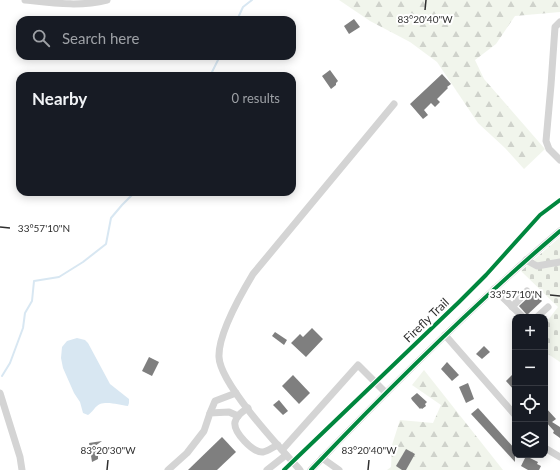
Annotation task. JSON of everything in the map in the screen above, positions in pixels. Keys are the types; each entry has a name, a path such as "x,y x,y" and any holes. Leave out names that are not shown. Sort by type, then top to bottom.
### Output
{"street":[{"path":"25,0 63,4 93,4 107,0"},
{"path":"560,22 555,27 546,141 549,149 560,160"},
{"path":"300,470 236,393 225,374 219,358 221,342 235,304 253,274 276,245 353,156 394,104"},
{"path":"310,470 445,335 526,260 560,231"},
{"path":"526,260 537,266 560,262"},
{"path":"494,289 520,314"},
{"path":"512,306 527,291"},
{"path":"541,314 548,307"},
{"path":"445,335 512,412"},
{"path":"267,470 282,450 358,365 386,393"},
{"path":"0,393 20,457 22,470"},
{"path":"168,470 187,453 204,431 215,401 236,393"},
{"path":"248,408 238,416 235,422 235,429 245,442 256,451 263,452 282,450"},
{"path":"210,412 229,412 238,416"},
{"path":"548,450 560,457"},
{"path":"322,458 339,470"}],"green space":[{"path":"339,0 560,0 560,12 515,16 496,44 475,60 484,79 545,149 524,169 505,148 478,123 437,62 410,42 370,21"},
{"path":"560,237 560,362 548,354 548,320 558,307 521,271"},
{"path":"424,370 503,470 387,470 391,467 392,445 400,420 433,423 441,405 412,385"}],"shaded area":[{"path":"77,338 85,340 88,343 110,384 129,399 128,406 103,403 98,405 88,415 83,413 80,402 74,393 63,368 61,358 62,347 67,341"}],"building":[{"path":"354,19 360,27 349,34 344,26"},
{"path":"330,70 338,81 331,89 322,76"},
{"path":"442,74 451,84 437,99 440,102 435,107 431,103 424,110 428,115 423,119 410,104"},
{"path":"534,292 542,301 528,314 526,314 519,306"},
{"path":"312,328 323,339 306,357 291,343 300,334 303,337"},
{"path":"275,332 287,340 284,345 272,336"},
{"path":"484,346 490,352 482,359 476,354"},
{"path":"149,357 159,362 152,376 142,371"},
{"path":"447,362 459,375 452,381 441,369"},
{"path":"293,375 310,393 299,404 282,386"},
{"path":"512,375 512,388 506,381"},
{"path":"468,383 474,399 466,403 459,387"},
{"path":"417,393 427,402 425,404 426,406 422,409 420,409 411,398"},
{"path":"279,400 288,411 283,415 273,405"},
{"path":"478,408 512,446 512,458 515,458 515,462 471,414"},
{"path":"548,410 556,419 552,422 560,427 560,438 553,433 554,431 548,424"},
{"path":"222,437 236,452 217,470 188,470"},
{"path":"102,441 95,446 106,451 98,454 98,459 92,462 89,443"},
{"path":"406,449 415,454 406,470 402,470 396,466"},
{"path":"525,458 530,458 538,462 537,464 541,466 539,470 528,470 521,466"}],"waterway":[{"path":"239,16 243,7 252,0"},
{"path":"212,72 218,60"},
{"path":"2,376 10,363 23,328 25,313 32,301 34,281 59,277 83,262 106,244 111,218 131,196"}],"cycle path":[{"name":"Firefly Trail","path":"284,470 459,302 486,275 540,215 560,200"},
{"path":"311,470 371,408 463,318 560,231"}]}
